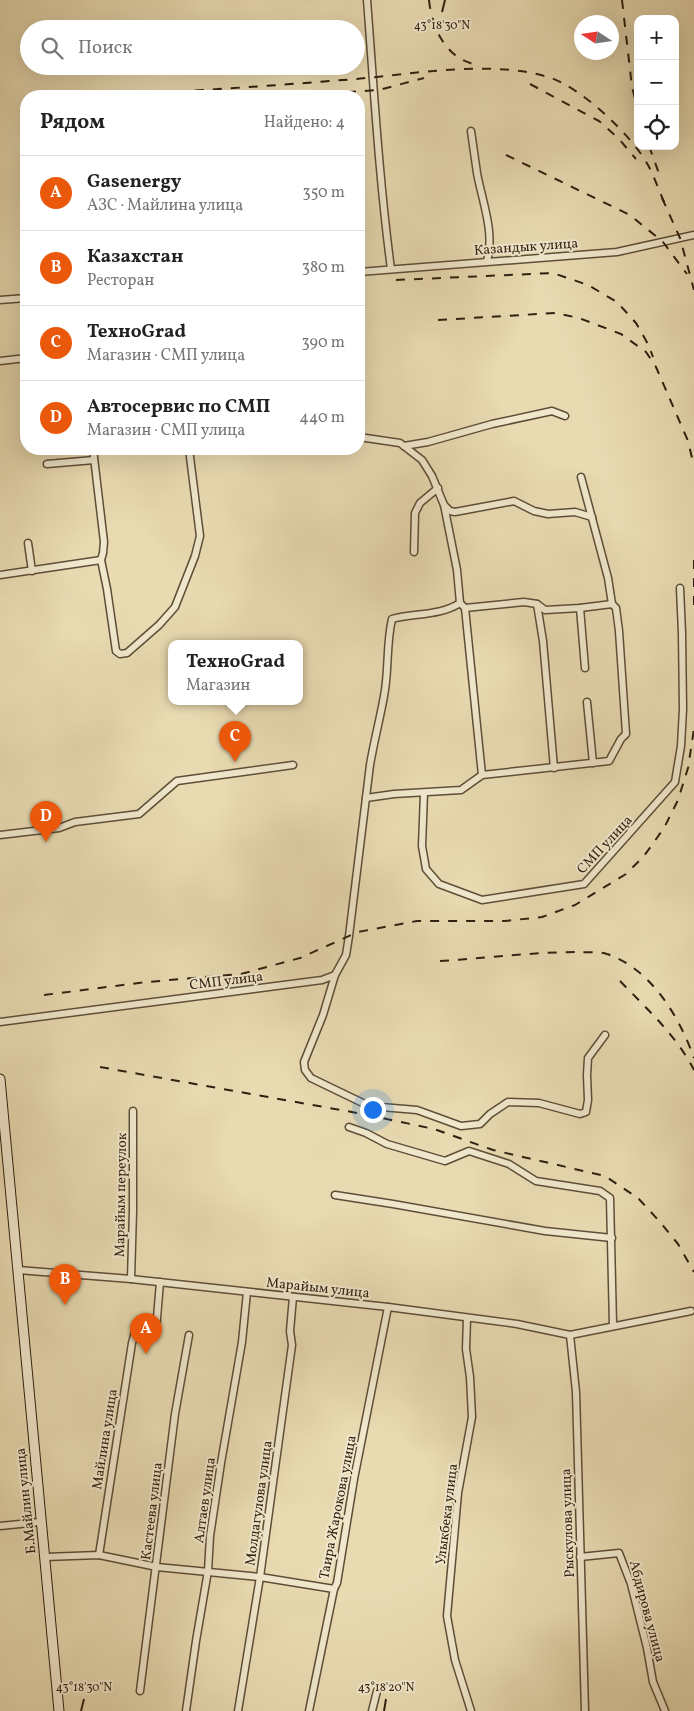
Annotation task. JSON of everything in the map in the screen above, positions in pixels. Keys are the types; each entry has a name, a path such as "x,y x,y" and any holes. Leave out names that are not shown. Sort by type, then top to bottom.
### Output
{"street":[{"path":"367,0 375,90 381,194 390,269"},
{"path":"471,130 477,174 487,219 490,251 487,261"},
{"name":"Казандык улица","path":"365,271 617,252 694,235"},
{"path":"0,300 20,298"},
{"path":"0,361 20,359"},
{"path":"365,438 402,444 428,442 492,424 552,411 565,416"},
{"path":"402,444 422,460 438,488 444,505 457,570 482,776"},
{"path":"94,455 104,542 101,560 116,650 120,654 127,653 175,608 195,556 200,536 190,455"},
{"path":"47,464 94,460"},
{"path":"366,798 394,794 461,790 482,776 609,761 621,739 626,734 620,631 616,608 612,604 608,578 581,477"},
{"path":"414,552 415,513 420,503 438,488"},
{"path":"444,505 450,511 455,512 514,502 534,511 548,514 575,512 592,517"},
{"path":"28,543 32,571"},
{"path":"0,575 101,560"},
{"name":"СМП улица","path":"424,793 422,846 426,869 439,884 482,900 584,884 676,782 681,746 683,708 680,588"},
{"path":"605,1035 588,1058 586,1075 588,1100 586,1112 580,1114 538,1103 508,1102 490,1114 480,1124 461,1126 417,1110 369,1106 311,1078 305,1070 304,1062 323,1015 335,975 346,955 348,946 374,738 384,696 388,634 392,619 462,606 524,602 537,604 545,610 612,604"},
{"path":"537,604 543,641 554,768"},
{"path":"580,608 585,668"},
{"path":"587,702 593,763"},
{"path":"0,835 59,828 75,822 139,814 177,781 292,765"},
{"name":"СМП улица","path":"0,1022 322,980 335,975"},
{"name":"Б.Майлин улица","path":"0,1079 59,1711"},
{"name":"Марайым переулок","path":"131,1279 134,1211 133,1112"},
{"path":"349,1127 387,1144 445,1161 470,1151 509,1164 536,1180 600,1190 610,1198 613,1325"},
{"path":"335,1195 545,1232 612,1238"},
{"name":"Марайым улица","path":"18,1270 131,1279 388,1307 517,1324 570,1335 691,1311"},
{"path":"156,1330 160,1282"},
{"name":"Алтаев улица","path":"186,1711 208,1571 210,1536 242,1342 247,1292"},
{"name":"Молдагулова улица","path":"238,1711 260,1577 292,1345 290,1331 293,1297"},
{"name":"Таира Жарокова улица","path":"309,1711 334,1589 337,1583 354,1479 388,1307"},
{"name":"Улыкбека улица","path":"467,1318 466,1349 470,1377 472,1417 458,1493 447,1616 455,1660 471,1711"},
{"name":"Майлина улица","path":"99,1555 132,1343 136,1328"},
{"name":"Кастеева улица","path":"140,1691 175,1414 189,1335"},
{"name":"Рыскулова улица","path":"570,1335 576,1392 585,1711"},
{"path":"0,1526 40,1522"},
{"name":"Абдирова улица","path":"580,1557 619,1553 631,1584 647,1648 653,1682 665,1711"},
{"path":"45,1557 99,1555 157,1567 260,1577 334,1589"},
{"path":"372,1711 376,1691"}],"railway":[{"path":"429,0 434,22 443,42 458,57 479,65"},
{"path":"622,0 632,87 636,105"},
{"path":"199,90 355,79 428,71 504,69 528,72 551,78 564,84 606,115 641,153 665,204"},
{"path":"365,91 379,90 424,78"},
{"path":"530,84 599,121 619,139 636,159"},
{"path":"650,150 661,179"},
{"path":"506,155 630,215 663,242 687,274"},
{"path":"662,198 680,238 694,290"},
{"path":"396,280 553,273 588,285 617,302 636,323 653,357"},
{"path":"438,320 555,313 579,318 621,334 646,352 656,367 688,441 694,466"},
{"path":"694,560 694,605"},
{"path":"44,995 147,982 241,974 300,958 358,932 417,921 505,921 542,917 575,905 626,874 644,856 664,828 678,800 688,768 694,729"},
{"path":"440,961 545,953 580,952 607,954 623,961 650,982 680,1026 694,1058"},
{"path":"620,981 670,1034 694,1070"},
{"path":"100,1067 363,1114 434,1129 493,1150 605,1176 638,1198 678,1244 694,1272"}],"place":[{"name":"ТехноGrad","path":"235,762"},
{"name":"Автосервис по СМП","path":"46,842"},
{"name":"Казахстан","path":"65,1305"},
{"name":"Gasenergy","path":"146,1354"}]}
